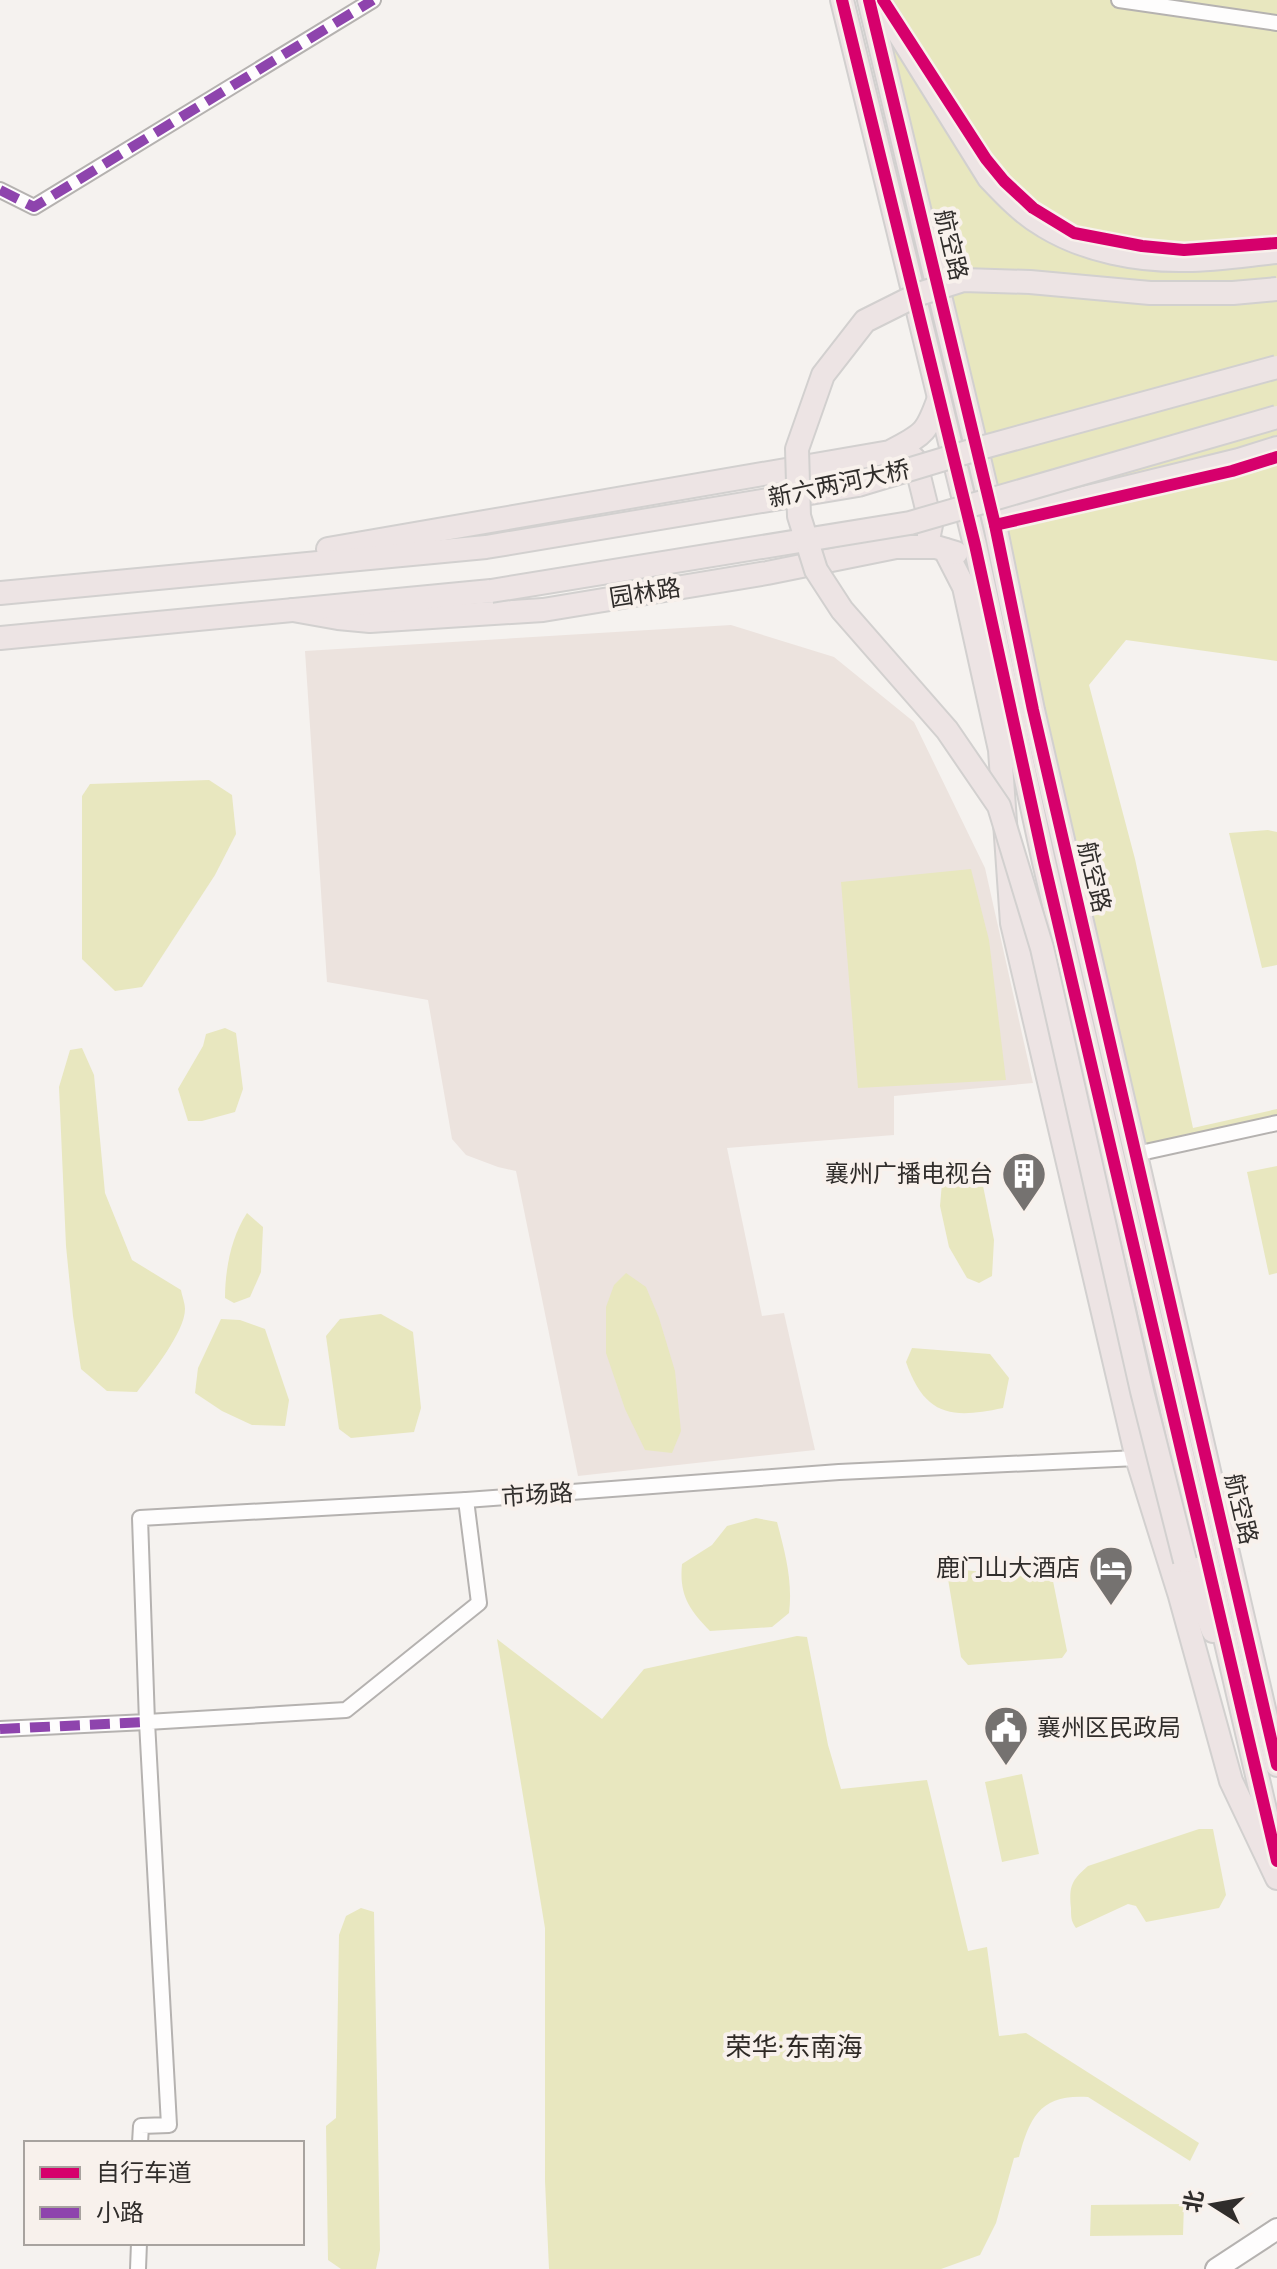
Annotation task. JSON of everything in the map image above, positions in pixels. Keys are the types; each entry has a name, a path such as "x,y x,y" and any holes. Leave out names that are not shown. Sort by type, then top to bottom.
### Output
{"main road":[{"name":"航空路","path":"842,0 983,579 1044,862 1277,1861"},
{"name":"航空路","path":"869,0 994,520 1033,710 1277,1765"},
{"path":"878,0 989,178 1011,201 1044,226 1078,242 1119,254 1185,260 1277,252"},
{"path":"1241,1702 1185,1561 1139,1376 1042,948 999,806 947,730 842,610 816,570 799,516 797,449 823,375 865,321 919,294 963,280 1030,282 1150,293 1233,293 1277,289"},
{"name":"新六两河大桥","path":"293,565 486,547 858,485 984,447 1277,367"},
{"path":"0,593 293,565 317,551 332,548 893,450 917,438 930,423 939,398"},
{"name":"新六两河大桥","path":"491,591 910,523 1277,417"},
{"path":"994,520 1277,448"},
{"path":"893,450 907,453 915,460 919,473 931,525 929,535 916,547"},
{"name":"园林路","path":"293,610 370,621 543,610 767,573 896,547 936,547 969,558 983,579"},
{"path":"945,550 964,587 1000,750 1012,923 1137,1458 1180,1596 1231,1781 1277,1878"},
{"name":"园林路","path":"0,638 491,591"},
{"path":"1218,2269 1277,2229"},
{"path":"1218,2269 1277,2242"}],"street":[{"path":"0,190 34,207 373,0"},
{"path":"1119,0 1277,23"},
{"path":"1136,1154 1277,1123"},
{"name":"市场路","path":"147,1722 140,1518 466,1500 839,1472 1137,1458"},
{"path":"0,1729 346,1710 479,1603 466,1500"},
{"path":"140,2141 141,2126 169,2125 147,1722"},
{"path":"138,2269 139,2245"}],"shaded area":[{"path":"731,625 834,657 914,722 985,868 1033,1083 894,1096 894,1135 727,1148 762,1316 784,1313 815,1450 578,1476 516,1171 466,1155 452,1139 428,1000 327,982 305,651"}],"green space":[{"path":"869,0 1277,0 1277,661 1126,640 1089,685 1135,859 1193,1128 1277,1109 1277,1123 1136,1154"},
{"path":"209,780 232,795 236,834 215,875 142,987 115,991 82,959 82,796 90,784"},
{"path":"1277,832 1277,965 1262,968 1229,833"},
{"path":"971,869 989,940 1006,1080 858,1088 841,882"},
{"path":"225,1028 236,1033 243,1089 235,1112 202,1121 188,1121 178,1089 203,1046 206,1034"},
{"path":"82,1048 94,1075 105,1193 132,1260 181,1290 185,1304 184,1318 174,1341 137,1392 107,1391 81,1369 66,1246 59,1087 70,1050"},
{"path":"961,1164 980,1171 994,1240 992,1276 979,1283 967,1278 949,1247 940,1206 942,1183 950,1170"},
{"path":"1277,1166 1277,1273 1269,1275 1247,1172"},
{"path":"247,1213 263,1227 261,1272 250,1297 234,1303 225,1298 226,1276 233,1243"},
{"path":"626,1273 646,1287 675,1371 681,1431 672,1453 645,1450 625,1409 606,1353 606,1307 614,1285"},
{"path":"381,1314 413,1332 421,1408 414,1432 351,1438 339,1429 326,1336 340,1319"},
{"path":"221,1319 240,1320 265,1329 289,1400 285,1426 252,1425 222,1411 195,1393 198,1368"},
{"path":"912,1348 990,1354 1009,1378 1003,1408 954,1413 931,1403 913,1380 906,1362"},
{"path":"756,1518 777,1522 789,1578 789,1613 772,1627 710,1631 687,1601 682,1584 682,1564 712,1545 727,1526"},
{"path":"954,1569 1053,1581 1067,1651 1062,1658 968,1665 961,1657 948,1579"},
{"path":"797,1636 807,1637 828,1745 841,1789 927,1780 968,1951 987,1947 999,2036 1026,2033 1199,2143 1190,2161 1088,2097 1059,2099 1048,2104 1033,2119 1019,2157 1014,2158 996,2223 980,2255 941,2269 549,2269 545,2181 545,1928 497,1639 602,1719 644,1669"},
{"path":"1022,1774 1039,1854 1002,1862 985,1782"},
{"path":"1199,1829 1213,1829 1226,1895 1219,1908 1146,1922 1136,1906 1128,1904 1076,1928 1071,1916 1071,1889 1088,1866"},
{"path":"361,1908 374,1912 380,2250 376,2269 341,2269 328,2260 326,2126 336,2118 339,1935 346,1916"},
{"path":"1184,2204 1183,2235 1090,2236 1091,2205"}],"marked path":[{"path":"0,190 34,207 373,0"},
{"path":"0,1729 147,1722"}],"cycle path":[{"path":"842,0 975,545 1044,862 1277,1861"},
{"path":"869,0 995,525 1033,710 1277,1765"},
{"path":"883,0 986,159 1033,208 1074,233 1142,246 1184,250 1277,243"},
{"path":"995,525 1232,471 1277,457"}],"place":[{"name":"襄州广播电视台","path":"1024,1213"},
{"name":"鹿门山大酒店","path":"1111,1607"},
{"name":"襄州区民政局","path":"1006,1767"}],"district":[{"name":"荣华·东南海","path":"794,2047"}]}
